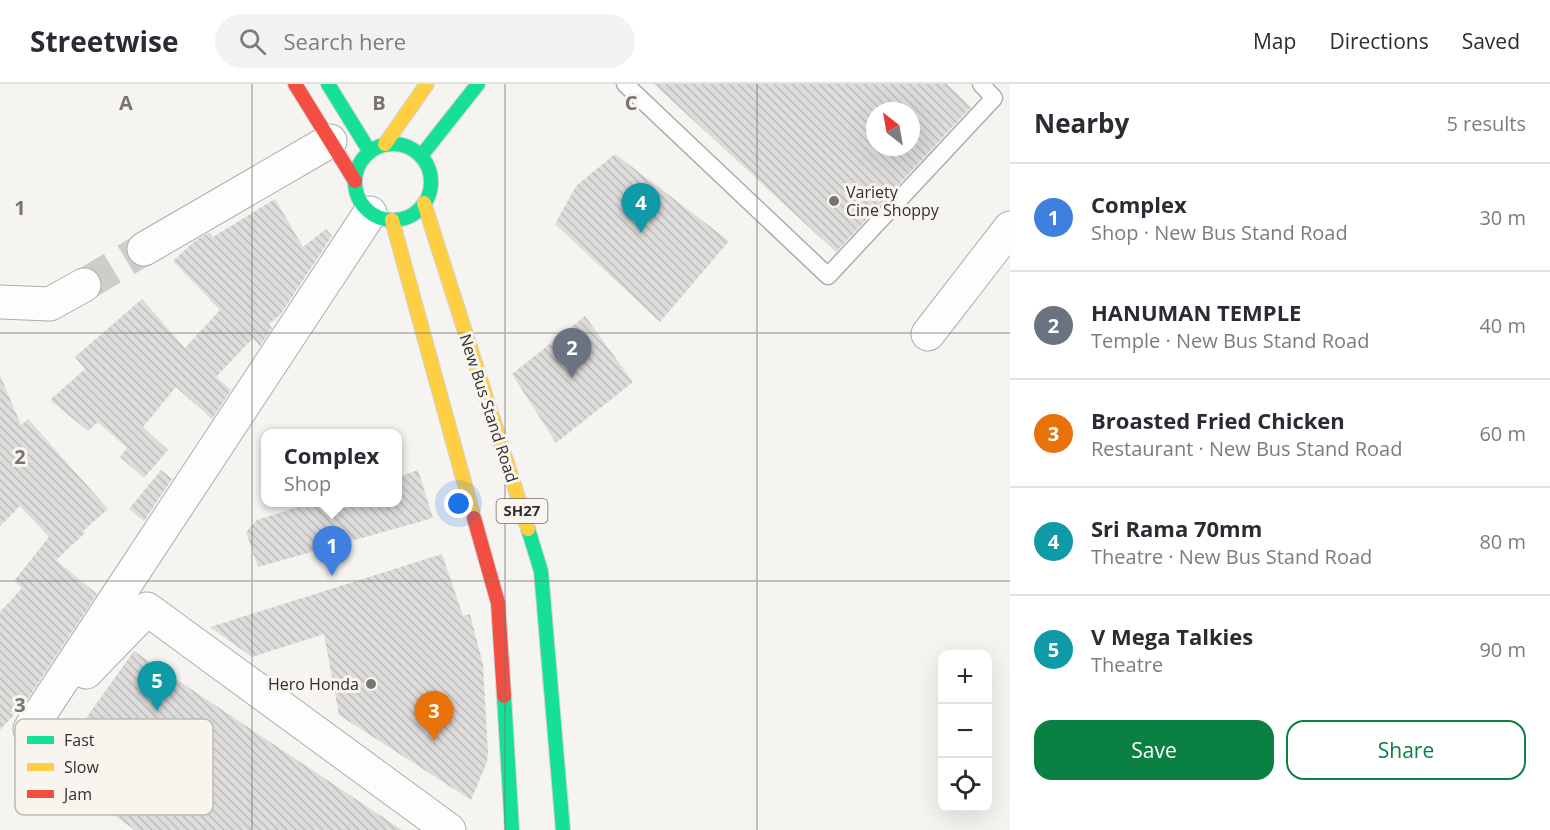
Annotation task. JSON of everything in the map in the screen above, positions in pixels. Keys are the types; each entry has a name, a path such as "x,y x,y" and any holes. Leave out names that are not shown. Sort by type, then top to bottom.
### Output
{"main road":[{"path":"295,84 355,181"},
{"path":"328,84 370,152"},
{"path":"385,144 398,144 410,148 421,156 428,167 431,179 429,192 424,203 416,212 405,218 381,217 362,204 356,193 357,169 363,158 385,144 428,84"},
{"path":"421,156 478,84"},
{"name":"New Bus Stand Road","path":"424,203 542,571 563,830"},
{"name":"SH27","path":"381,217 498,603 512,830"}],"street":[{"path":"144,249 330,141"},
{"path":"37,719 381,217"},
{"path":"928,334 1010,228"},
{"path":"5,302 50,304 84,285"},
{"path":"40,719 147,609 449,830"}],"lane":[{"path":"626,84 828,276 994,98 981,84"}],"building":[{"name":"Variety Cine Shoppy","path":"654,84 947,84 971,107 836,252"},
{"path":"615,154 729,241 660,322 555,224 576,186"},
{"path":"275,199 303,247 326,229 332,236 280,315 269,324 272,328 260,346 253,338 216,377 231,390 212,419 176,387 143,427 168,450 144,478 120,457 127,448 98,422 88,431 50,400 85,369 75,357 142,299 185,348 220,310 173,261 196,240 210,232 213,237"},
{"path":"585,316 633,382 556,443 512,374"},
{"path":"0,375 21,425 28,419 108,509 56,560 97,594 24,704 0,730 0,612 22,588 14,581 49,537 20,506 0,526"},
{"path":"161,470 172,479 144,521 129,509"},
{"path":"418,470 433,518 258,567 246,532 257,520 298,507 402,507 402,476"},
{"path":"442,554 463,616 470,614 483,665 488,753 487,762 471,800 339,715 324,634 252,657 210,627"},
{"path":"134,651 402,830 135,830 114,815 213,815 213,719 85,719"}],"tunnel":[{"path":"84,285 144,249"}],"traffic: fast":[{"path":"328,84 370,152"},
{"path":"421,156 478,84"},
{"path":"393,144 407,147 420,155 428,168 431,182 428,196 420,209 407,217 393,220 379,217 366,209 358,196 355,182 358,168 366,155 379,147 393,144"},
{"path":"528,529 541,571 563,830"},
{"path":"504,696 512,830"}],"traffic: slow":[{"path":"385,144 427,84"},
{"path":"424,203 528,529"},
{"path":"392,220 474,518"}],"traffic: jam":[{"path":"295,84 355,181"},
{"path":"474,518 498,603 504,696"}],"place":[{"name":"Variety Cine Shoppy","path":"834,201"},
{"name":"Sri Rama 70mm","path":"641,233"},
{"name":"HANUMAN TEMPLE","path":"572,378"},
{"name":"Complex","path":"332,576"},
{"name":"Hero Honda","path":"371,684"},
{"name":"V Mega Talkies","path":"157,711"},
{"name":"Broasted Fried Chicken","path":"434,741"}]}
